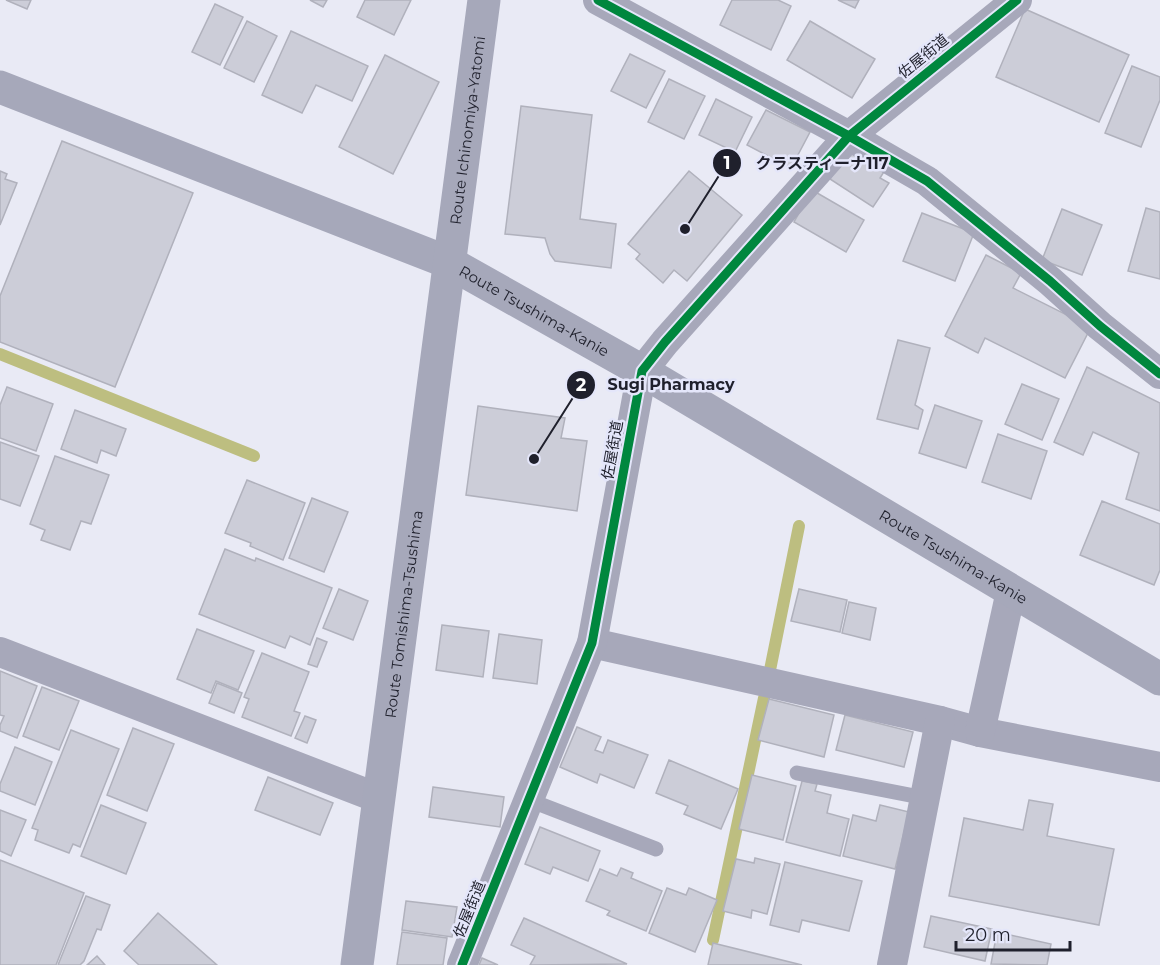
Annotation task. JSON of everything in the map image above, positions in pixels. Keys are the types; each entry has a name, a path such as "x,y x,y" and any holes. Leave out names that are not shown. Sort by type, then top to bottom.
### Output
{"main road":[{"name":"Route Ichinomiya-Yatomi","path":"450,262 484,0"},
{"name":"Route Tsushima-Kanie","path":"0,87 450,262 642,371 1160,679"},
{"name":"Route Tomishima-Tsushima","path":"357,965 450,262"}],"street":[{"path":"598,0 849,136 927,181 1160,374"},
{"name":"佐屋街道","path":"462,965 592,643 642,371 665,342 849,136 1017,0"},
{"path":"980,732 1011,591"},
{"path":"592,643 980,732 1160,767"},
{"path":"0,652 378,798"},
{"path":"892,965 940,722"}],"lane":[{"path":"797,773 925,798"},
{"path":"529,800 656,849"}],"building":[{"path":"6,0 31,0 27,9"},
{"path":"310,0 327,0 323,7"},
{"path":"365,0 411,0 394,35 357,17"},
{"path":"732,0 778,0 791,6 771,50 720,25"},
{"path":"838,0 859,0 855,8"},
{"path":"215,4 243,17 220,65 192,52"},
{"path":"1025,9 1129,55 1099,122 996,77"},
{"path":"247,21 277,36 254,82 224,68"},
{"path":"810,21 875,59 852,98 787,60"},
{"path":"291,31 368,66 352,101 316,85 302,113 262,95"},
{"path":"630,54 665,71 646,108 611,91"},
{"path":"385,55 439,82 393,174 339,147"},
{"path":"1132,66 1160,77 1160,100 1141,147 1105,133"},
{"path":"669,79 705,96 684,139 648,122"},
{"path":"716,99 752,117 735,152 699,135"},
{"path":"521,106 592,115 580,219 616,224 611,268 555,261 545,238 505,234"},
{"path":"766,110 810,132 791,168 747,145"},
{"path":"62,141 193,193 115,387 0,342 0,296"},
{"path":"852,145 887,167 880,178 889,183 873,207 830,179"},
{"path":"0,171 7,174 5,179 17,183 0,225"},
{"path":"689,171 742,215 687,281 674,270 663,283 636,259 640,254 628,244"},
{"path":"812,190 864,220 846,252 794,222"},
{"path":"1146,208 1160,212 1160,279 1128,271"},
{"path":"1062,209 1102,225 1082,275 1042,260"},
{"path":"922,213 974,233 955,281 903,261"},
{"path":"986,255 1021,273 1013,288 1091,327 1065,378 985,338 978,353 945,336"},
{"path":"898,340 930,348 915,405 923,410 918,429 877,419"},
{"path":"1087,367 1160,403 1160,511 1126,499 1139,453 1093,432 1083,455 1054,442"},
{"path":"1022,384 1059,399 1042,440 1005,424"},
{"path":"7,387 53,404 36,451 0,438 0,405"},
{"path":"935,405 982,421 966,468 919,453"},
{"path":"478,406 565,418 561,438 587,441 577,511 466,495"},
{"path":"75,410 126,429 116,456 101,450 97,463 61,449"},
{"path":"998,434 1047,451 1031,499 982,482"},
{"path":"0,442 39,456 20,506 0,499"},
{"path":"55,456 109,475 91,524 81,521 70,550 41,540 45,530 30,524"},
{"path":"247,480 305,503 283,560 250,546 251,543 225,533"},
{"path":"312,498 348,512 324,572 289,558"},
{"path":"1102,501 1160,524 1160,570 1154,585 1080,555"},
{"path":"225,549 255,561 256,558 332,588 310,645 290,636 285,648 199,614"},
{"path":"339,589 368,601 353,640 323,628"},
{"path":"799,589 847,600 840,632 791,621"},
{"path":"849,602 876,608 870,640 842,633"},
{"path":"442,625 489,631 483,677 436,670"},
{"path":"197,629 254,651 238,690 216,681 211,693 177,679"},
{"path":"499,634 542,640 537,684 493,678"},
{"path":"317,638 327,642 317,667 308,664"},
{"path":"262,653 309,672 294,711 300,713 291,736 242,717 249,699 244,697"},
{"path":"0,671 37,686 17,738 0,731 4,716 0,715"},
{"path":"217,683 242,693 234,713 209,703"},
{"path":"42,687 79,701 59,750 23,736"},
{"path":"769,699 834,715 824,757 758,740"},
{"path":"845,715 913,732 904,767 836,750"},
{"path":"305,716 316,720 307,743 295,738"},
{"path":"577,727 601,737 595,750 603,753 608,740 648,755 634,788 600,774 597,783 560,767"},
{"path":"133,728 174,744 147,811 107,795"},
{"path":"71,730 119,749 80,847 73,844 69,853 35,840 38,830 32,828"},
{"path":"15,747 52,762 35,805 0,791 0,784"},
{"path":"669,760 738,789 721,829 684,814 688,806 656,793"},
{"path":"752,775 796,786 783,840 739,829"},
{"path":"268,777 333,803 320,835 255,810"},
{"path":"802,781 817,784 815,791 831,795 827,813 849,819 840,856 786,842"},
{"path":"433,787 504,797 500,827 429,817"},
{"path":"1029,800 1053,804 1047,836 1114,849 1099,925 949,896 964,818 1023,830"},
{"path":"101,805 146,823 126,874 81,856"},
{"path":"880,805 909,812 895,869 843,856 853,815 876,821"},
{"path":"0,810 26,820 11,856 0,851"},
{"path":"540,827 600,851 588,881 553,867 550,874 525,864"},
{"path":"755,858 780,864 767,914 752,910 751,918 723,911 736,859 754,863"},
{"path":"0,860 84,893 56,965 0,965"},
{"path":"785,862 862,881 849,931 802,920 799,932 770,925"},
{"path":"621,868 633,873 631,878 662,891 646,931 607,915 610,911 586,901 600,869 617,876"},
{"path":"667,888 686,895 689,888 717,900 695,952 649,933"},
{"path":"86,896 110,905 101,930 97,929 84,961 80,965 58,965"},
{"path":"406,901 457,907 452,937 402,930"},
{"path":"158,913 217,965 139,965 124,951"},
{"path":"931,916 992,929 985,961 924,947"},
{"path":"524,918 627,964 530,965 535,956 511,945"},
{"path":"402,932 447,938 443,965 397,965"},
{"path":"997,932 1051,944 1047,965 991,964"},
{"path":"713,943 802,965 708,965"},
{"path":"97,956 105,965 87,965"},
{"path":"482,958 498,965 479,965"}],"waterway":[{"path":"0,354 254,456"},
{"path":"770,670 799,526"},
{"path":"713,940 764,698"}],"cycle path":[{"path":"598,0 849,136 927,181 1160,374"},
{"path":"462,965 592,643 642,371 665,342 849,136 1017,0"}],"place":[{"name":"クラスティーナ117","path":"685,229"},
{"name":"Sugi Pharmacy","path":"534,459"}]}
